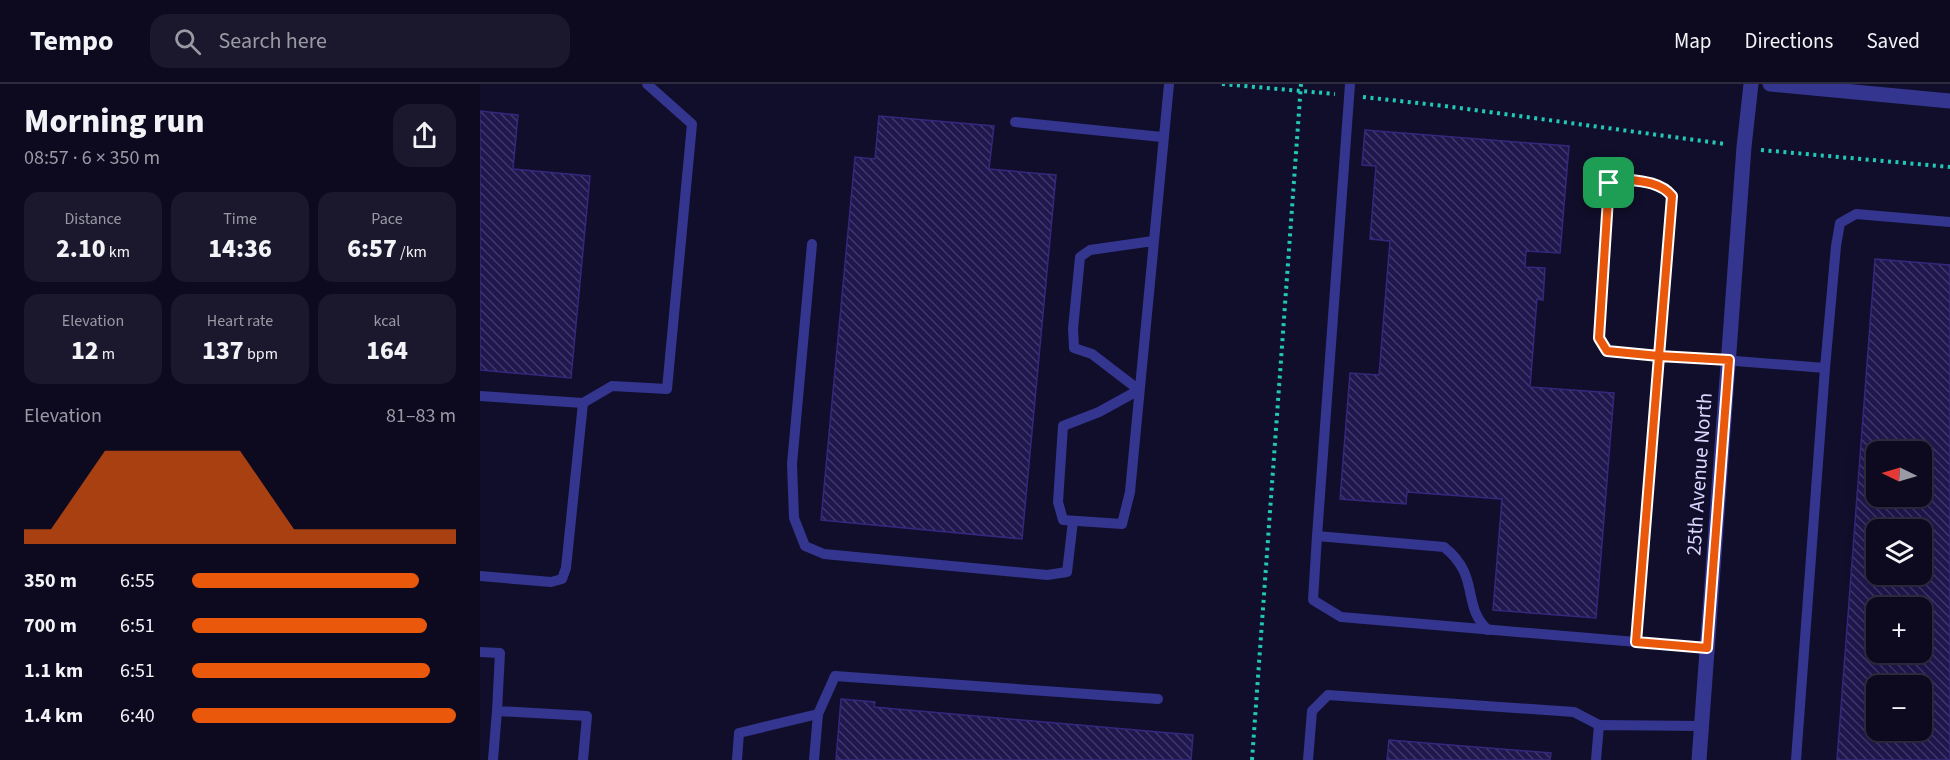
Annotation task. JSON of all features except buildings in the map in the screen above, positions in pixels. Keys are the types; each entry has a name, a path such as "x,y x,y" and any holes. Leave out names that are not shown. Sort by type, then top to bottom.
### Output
{"street":[{"name":"25th Avenue North","path":"1699,760 1751,84"},
{"path":"1770,84 1950,101"}],"lane":[{"path":"480,396 583,403 612,387 667,389 692,124 647,84"},
{"path":"1139,390 1099,412 1063,426 1058,502 1063,520 1122,524 1130,492 1162,137 1169,84"},
{"path":"1350,84 1313,600 1326,610 1341,617 1354,619 1707,648"},
{"path":"1015,122 1162,137"},
{"path":"1636,642 1659,356 1672,196 1666,188 1654,184 1615,178 1609,183 1599,338 1607,351 1659,356 1825,368"},
{"path":"1796,760 1825,368 1840,223 1856,214 1950,222"},
{"path":"1139,390 1092,354 1074,348 1073,329 1080,257 1090,250 1153,241"},
{"path":"812,244 792,464 794,518 805,546 824,554 1047,575 1067,572 1073,521"},
{"path":"480,576 551,582 562,579 566,568 583,403"},
{"path":"1317,536 1444,547 1458,558 1466,570 1475,614 1488,630"},
{"path":"480,652 500,653 493,760"},
{"path":"814,760 818,714 835,676 1158,699"},
{"path":"1308,760 1312,711 1328,695 1574,712 1599,725 1702,726"},
{"path":"497,711 586,716 583,760"},
{"path":"736,760 739,733 818,714"},
{"path":"1596,760 1599,725"}],"path":[{"path":"1222,84 1445,106 1725,144"},
{"path":"1252,760 1301,84"},
{"path":"1761,150 1950,167"}],"route":[{"path":"1609,183 1599,338 1601,345 1607,351 1659,356 1636,642 1707,648 1729,360 1659,356 1672,196 1666,188 1654,184 1615,178 1609,183"}]}
